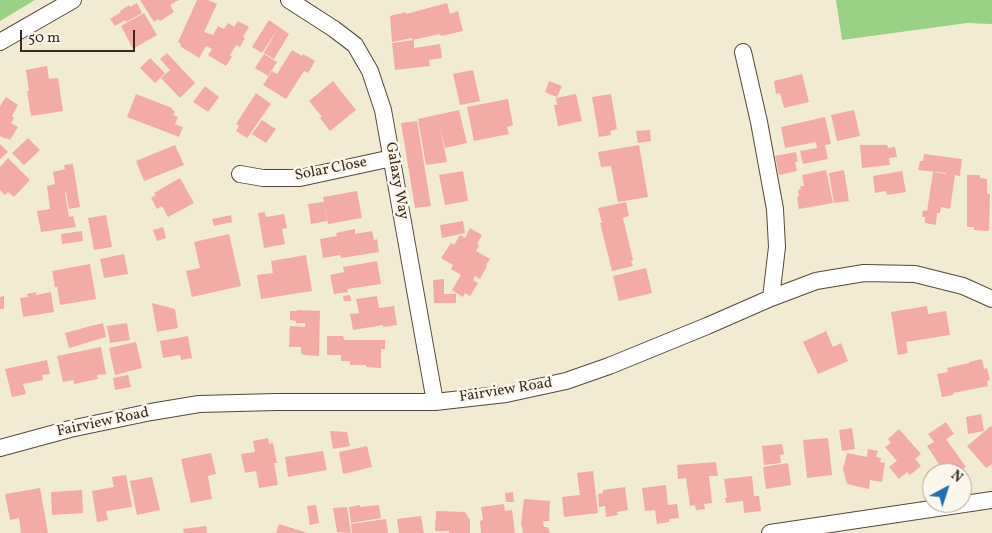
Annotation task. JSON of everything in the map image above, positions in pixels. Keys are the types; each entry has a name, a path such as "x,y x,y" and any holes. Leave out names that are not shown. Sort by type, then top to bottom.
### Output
{"street":[{"path":"0,42 73,0"},
{"name":"Galaxy Way","path":"289,0 355,44 370,71 383,110 435,402"},
{"path":"743,52 759,122 775,209 777,247 771,298"},
{"name":"Solar Close","path":"240,174 263,178 300,178 392,158"},
{"name":"Fairview Road","path":"0,448 70,429 199,404 435,402 506,394 566,381 609,366 816,280 864,272 916,274 963,286 992,299"},
{"path":"775,533 992,500"}],"green space":[{"path":"0,0 35,0 0,21"},
{"path":"836,0 992,0 992,24 967,23 842,40"}],"building":[{"path":"140,0 179,0 170,5 174,12 160,21 158,19 154,22"},
{"path":"197,0 208,0 217,4 204,32 213,35 218,26 224,29 228,23 234,27 238,21 249,27 240,47 236,45 230,55 232,57 226,66 208,55 212,49 206,46 199,58 180,46 181,44 178,42"},
{"path":"137,3 142,13 115,26 110,19 129,5 130,7"},
{"path":"447,3 450,14 458,11 463,31 441,36 440,34 392,42 390,16 406,12 406,14"},
{"path":"144,13 157,35 133,49 121,26"},
{"path":"269,20 289,34 274,59 264,53 277,30 262,53 252,47"},
{"path":"414,40 414,48 440,44 442,58 429,60 430,66 395,70 392,43"},
{"path":"292,50 315,61 308,73 304,71 286,99 263,85 272,71 277,74"},
{"path":"167,53 195,83 180,98 161,78 170,70 160,59"},
{"path":"264,54 277,62 268,76 255,68"},
{"path":"150,58 165,73 155,83 140,68"},
{"path":"47,66 49,79 58,78 63,111 31,116 26,70"},
{"path":"473,70 480,101 460,105 453,74"},
{"path":"802,74 809,102 784,108 780,93 776,94 774,81"},
{"path":"333,81 356,110 330,131 309,101"},
{"path":"549,81 562,86 557,97 545,92"},
{"path":"205,86 219,97 208,112 193,102"},
{"path":"256,93 271,104 247,138 236,131 239,126 236,124"},
{"path":"136,94 172,108 175,111 173,115 178,117 175,124 183,127 179,137 127,117"},
{"path":"576,94 582,121 558,126 554,105 557,105 556,98"},
{"path":"611,94 617,129 610,131 611,135 599,137 592,97"},
{"path":"6,97 18,105 12,116 14,118 11,123 18,127 10,140 0,136 0,106"},
{"path":"508,99 513,125 507,127 509,134 474,141 467,107"},
{"path":"459,110 467,143 445,148 439,122 447,162 426,165 418,119"},
{"path":"854,110 860,136 837,141 831,115"},
{"path":"825,117 831,144 825,145 828,159 803,164 800,151 817,148 816,142 785,148 781,127"},
{"path":"262,120 276,129 266,143 252,134"},
{"path":"417,121 431,206 415,208 401,123"},
{"path":"650,130 651,141 638,143 636,131"},
{"path":"28,138 40,150 24,165 12,153"},
{"path":"0,144 8,152 0,159"},
{"path":"175,145 184,165 144,181 136,161"},
{"path":"639,145 648,197 618,202 611,166 601,167 598,152"},
{"path":"860,145 887,145 888,148 895,147 897,157 889,158 890,165 862,168"},
{"path":"796,152 798,162 795,162 797,171 779,175 775,156"},
{"path":"924,154 962,159 960,176 955,175 950,209 941,207 940,213 937,213 936,225 925,223 925,217 922,217 923,210 927,211 933,172 946,173 918,170 920,161 923,161"},
{"path":"8,158 30,180 14,197 8,192 5,195 0,190 0,167"},
{"path":"73,164 80,207 69,209 65,192 69,217 73,216 76,227 41,232 37,211 50,209 47,186 55,184 53,172 65,169 64,165"},
{"path":"826,170 833,203 799,209 797,197 799,196 798,190 801,189 800,186 804,186 802,175"},
{"path":"844,170 849,201 834,203 829,173"},
{"path":"463,171 468,201 445,205 439,175"},
{"path":"902,171 906,192 887,195 886,191 875,193 873,176"},
{"path":"967,175 980,175 980,178 987,179 987,194 990,194 989,231 974,230 974,227 967,227"},
{"path":"180,178 194,203 168,217 162,206 157,209 151,198 156,195 154,193"},
{"path":"357,191 362,218 328,224 323,197"},
{"path":"324,202 327,221 311,224 308,204"},
{"path":"626,202 629,216 623,218 633,266 612,271 598,208"},
{"path":"265,212 266,217 284,214 287,228 282,229 285,244 264,248 258,213"},
{"path":"106,215 112,247 94,250 88,218"},
{"path":"231,215 232,222 214,226 212,219"},
{"path":"463,221 465,233 442,238 440,225"},
{"path":"163,227 166,238 157,241 153,230"},
{"path":"470,228 482,235 477,244 479,245 476,251 490,259 480,279 475,276 473,280 478,283 470,296 465,293 463,297 452,290 461,275 451,269 453,265 441,258 451,243 454,245 460,235 465,238"},
{"path":"355,229 355,234 372,231 374,240 377,239 379,252 341,258 340,255 323,258 320,239 337,236 336,233"},
{"path":"82,231 83,241 62,244 61,234"},
{"path":"229,234 241,286 192,297 186,271 200,268 194,242"},
{"path":"124,254 128,274 104,278 100,259"},
{"path":"306,255 312,291 261,299 257,275 273,273 271,261"},
{"path":"377,261 381,284 347,289 348,292 334,294 330,275 344,272 343,267"},
{"path":"90,264 96,299 60,305 52,271"},
{"path":"646,268 652,293 619,301 613,276"},
{"path":"444,279 444,294 456,294 456,303 434,303 433,280"},
{"path":"36,292 36,295 51,292 54,312 23,317 20,298 28,297 27,294"},
{"path":"350,295 351,301 344,301 343,296"},
{"path":"4,296 4,309 0,309 0,297"},
{"path":"377,296 379,308 394,306 397,325 383,327 383,325 353,330 350,314 359,313 356,299"},
{"path":"152,303 175,309 178,328 157,332"},
{"path":"927,306 928,314 946,311 950,335 906,342 908,353 898,355 891,312"},
{"path":"290,311 320,311 319,356 303,355 301,354 301,347 289,347 290,326 305,327 305,323 296,323 296,321 290,320"},
{"path":"103,323 106,337 69,348 65,333"},
{"path":"127,323 130,340 110,343 107,326"},
{"path":"826,331 833,347 841,343 848,361 818,374 803,342"},
{"path":"188,336 192,358 181,360 180,355 163,358 160,341"},
{"path":"327,336 343,336 344,340 385,340 385,349 381,349 381,368 366,367 366,365 350,365 350,361 341,361 341,355 327,355"},
{"path":"136,342 142,368 115,375 109,348"},
{"path":"101,347 106,374 97,375 98,379 74,384 73,380 63,382 57,356"},
{"path":"982,359 984,369 987,368 990,380 987,381 988,386 942,397 937,374 948,372 947,368"},
{"path":"47,360 50,374 42,375 43,380 23,384 26,394 12,397 5,369"},
{"path":"128,375 131,387 115,390 113,378"},
{"path":"981,414 984,431 968,434 966,417"},
{"path":"946,422 954,434 946,439 963,463 938,463 927,446 934,442 928,434"},
{"path":"991,426 992,464 986,468 967,446"},
{"path":"852,428 855,449 842,451 839,430"},
{"path":"899,429 921,454 915,459 921,466 910,475 907,472 899,479 889,467 897,461 885,447 891,443 888,439"},
{"path":"330,431 347,432 350,446 333,449"},
{"path":"268,438 269,444 273,443 277,463 274,463 278,485 259,488 256,471 245,473 241,454 255,452 253,441"},
{"path":"828,438 832,475 807,478 803,440"},
{"path":"782,444 784,454 780,455 781,463 764,465 762,446"},
{"path":"367,446 372,467 343,474 339,452"},
{"path":"868,449 878,451 876,457 881,458 880,462 885,463 882,482 870,480 869,489 847,484 843,469 847,453 867,457"},
{"path":"323,451 327,470 288,477 285,457"},
{"path":"211,453 216,474 208,476 212,499 191,503 181,459"},
{"path":"716,462 718,476 709,476 712,503 704,504 705,509 696,510 695,505 690,506 686,478 678,479 677,465"},
{"path":"788,463 791,485 766,489 763,467"},
{"path":"593,471 598,513 564,517 562,497 580,495 577,473"},
{"path":"126,475 132,507 106,511 108,520 97,522 92,491 114,487 112,477"},
{"path":"752,476 754,496 759,496 761,511 744,513 743,501 726,503 724,479"},
{"path":"152,477 160,510 137,515 130,481"},
{"path":"666,485 668,505 677,504 679,518 669,519 669,522 657,524 655,510 645,511 642,488"},
{"path":"625,487 628,510 617,512 618,515 606,517 605,506 599,507 598,494 603,493 603,490"},
{"path":"40,488 48,533 21,533 19,518 10,520 5,494"},
{"path":"82,490 83,513 52,515 51,492"},
{"path":"513,492 514,502 506,502 505,493"},
{"path":"524,499 550,501 549,521 543,521 544,527 549,529 550,533 523,533 521,523"},
{"path":"504,504 505,511 512,510 515,533 481,533 480,521 483,520 481,507"},
{"path":"316,505 319,523 310,525 307,506"},
{"path":"360,505 360,507 379,505 381,518 351,523 349,507"},
{"path":"347,507 351,533 337,532 333,508"},
{"path":"436,511 465,512 470,520 470,533 435,531"},
{"path":"421,516 424,533 399,533 397,519"},
{"path":"386,519 388,533 352,533 351,524"},
{"path":"279,524 308,533 276,533"},
{"path":"206,526 207,533 184,533 183,529"}]}
